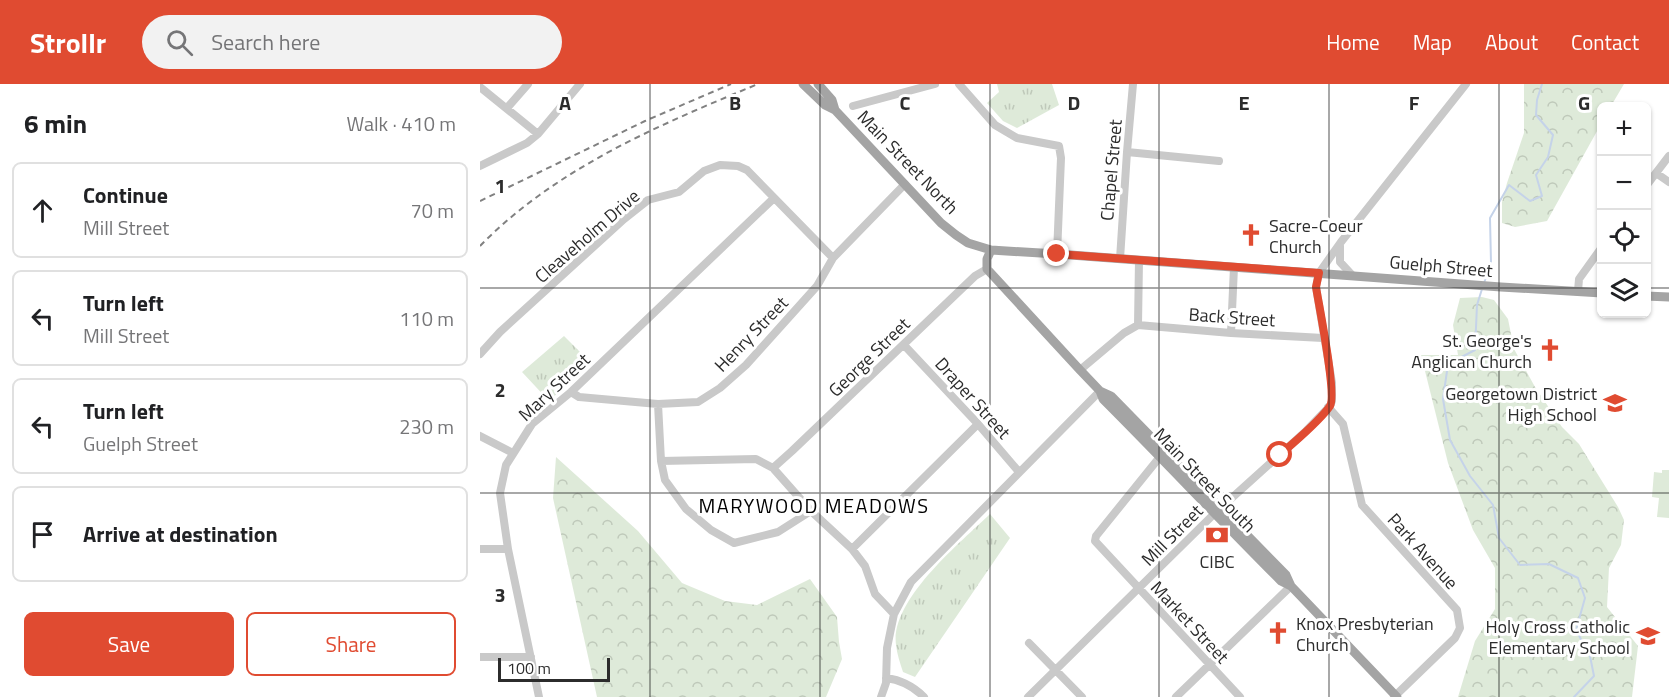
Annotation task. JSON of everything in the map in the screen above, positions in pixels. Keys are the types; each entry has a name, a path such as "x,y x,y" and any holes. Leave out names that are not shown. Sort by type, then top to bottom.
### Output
{"main road":[{"name":"Main Street North","path":"804,85 825,105 835,110 942,223 968,243 991,250"},
{"name":"Main Street North","path":"819,85 832,100 835,110"},
{"name":"Guelph Street","path":"991,250 1597,293"},
{"path":"987,269 987,260 991,250"},
{"name":"Main Street South","path":"987,269 1100,391 1111,396 1217,511 1286,575 1291,586 1396,696"},
{"path":"1651,296 1669,297"}],"street":[{"path":"507,108 528,84"},
{"path":"480,166 527,143 538,134 580,84"},
{"path":"853,106 935,84"},
{"path":"960,84 995,126 1017,138 1059,146 1061,158 1057,254"},
{"name":"Chapel Street","path":"1120,259 1134,84"},
{"path":"1328,407 1332,401 1332,383 1316,287 1319,273 1461,86"},
{"path":"480,87 538,134"},
{"path":"1127,152 1220,161"},
{"path":"1651,180 1669,156"},
{"name":"Cleaveholm Drive","path":"480,354 500,332 648,200 679,192 704,171 720,165 738,166 747,170 833,258"},
{"path":"1656,173 1669,182"},
{"name":"Henry Street","path":"571,392 579,397 658,404 698,402 720,388 746,365 817,286 833,258 905,184"},
{"name":"Mary Street","path":"539,697 508,549 500,493 506,465 532,424 571,392 774,198"},
{"path":"1341,242 1340,262 1352,275"},
{"path":"1578,291 1579,279 1597,254"},
{"path":"1080,370 1120,335 1138,325 1139,260"},
{"path":"1231,333 1234,267"},
{"name":"George Street","path":"772,468 975,276 987,269"},
{"name":"Back Street","path":"1138,325 1323,338"},
{"name":"Draper Street","path":"904,345 978,424 1019,472"},
{"path":"881,697 886,683 887,648 894,614 911,582 1100,391"},
{"path":"658,404 661,461 665,480 686,509 711,530 734,543 778,532 811,512"},
{"name":"Mill Street","path":"1028,697 1217,511 1280,455 1328,407"},
{"name":"Park Avenue","path":"1328,407 1343,424 1362,505 1456,610 1460,628 1455,638 1396,696"},
{"path":"852,549 978,424"},
{"path":"480,436 513,453"},
{"name":"Market Street","path":"1162,453 1094,540 1240,697"},
{"path":"661,461 756,459 772,468 811,512 852,549 865,566 875,594 894,614"},
{"path":"480,549 508,549"},
{"path":"1176,697 1291,586"},
{"path":"1029,644 1082,697"},
{"path":"480,657 531,657"},
{"path":"886,678 909,684 924,697"}],"green space":[{"path":"997,84 1052,84 1059,105 1017,128 1003,121 987,103 999,92"},
{"path":"1524,84 1624,84 1613,102 1597,102 1597,131 1547,221 1515,227 1502,223 1502,202 1524,133"},
{"path":"1482,297 1494,300 1508,319 1514,349 1535,387 1562,427 1579,444 1624,520 1621,545 1609,568 1607,607 1638,646 1632,697 1458,697 1475,641 1495,609 1495,568 1473,530 1448,463 1421,355 1458,355 1453,325 1460,298"},
{"path":"564,336 591,363 549,401 522,372"},
{"path":"556,457 638,531 682,583 725,601 757,605 810,579 837,617 842,659 826,697 597,697 553,498"},
{"path":"1662,470 1669,470 1669,518 1657,517 1659,498 1652,497 1654,472 1662,473"},
{"path":"990,514 1010,538 915,677 903,672 896,645 897,628 904,610 915,591 945,556"}],"waterway":[{"path":"1484,283 1491,263 1490,218 1509,185 1530,201 1542,196 1536,175 1548,157 1553,135 1536,115 1537,100 1542,84"},
{"path":"1482,289 1477,305 1475,350 1448,364 1443,399 1450,440 1470,476 1493,505 1499,538 1520,565 1549,564 1578,578 1585,598 1576,630 1590,656 1594,676 1574,697"}],"railway":[{"path":"480,201 645,121 731,84"},
{"path":"480,246 510,218 575,171 647,133 758,84"}],"place":[{"name":"Sacre-Coeur Church","path":"1251,235"},
{"name":"St. George's Anglican Church","path":"1550,350"},
{"name":"Georgetown District High School","path":"1615,403"},
{"name":"CIBC","path":"1217,535"},
{"name":"Knox Presbyterian Church","path":"1278,633"},
{"name":"Holy Cross Catholic Elementary School","path":"1648,636"}],"district":[{"name":"MARYWOOD MEADOWS","path":"814,505"}],"route":[{"path":"1057,254 1319,273 1316,287 1332,383 1332,401 1305,432 1280,455"}]}
